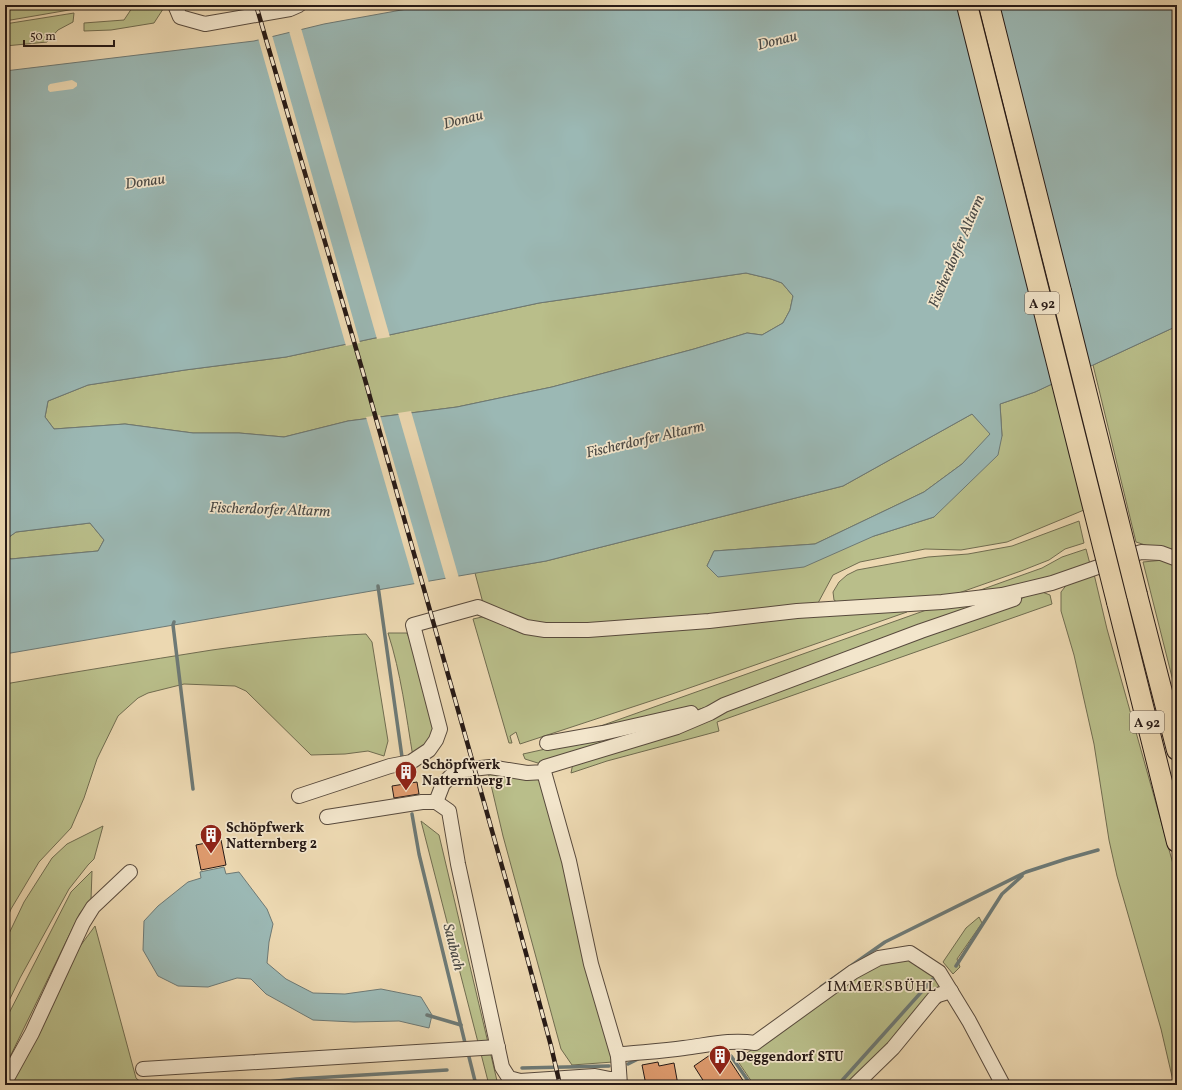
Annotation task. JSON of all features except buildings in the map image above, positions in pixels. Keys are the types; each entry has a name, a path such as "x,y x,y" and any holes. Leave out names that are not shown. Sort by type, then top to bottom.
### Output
{"highway":[{"name":"A 92","path":"967,5 1177,842"},
{"name":"A 92","path":"989,5 1177,750"}],"street":[{"path":"175,5 180,17 205,24 290,9 299,5"},
{"path":"299,796 390,766 411,762 429,750 436,740 440,729 413,625 478,607 526,627 545,630 588,630 708,621 797,611 942,602 1002,595 1052,583 1141,552 1161,553 1177,559"},
{"path":"327,817 429,802 449,811 458,864 502,1067 509,1078 520,1081 595,1076 619,1082 618,1056 591,964 569,861 544,772 545,766 677,727 731,702 921,631 1011,600 1030,588"},
{"path":"547,743 603,733 692,713 693,716 691,721"},
{"path":"429,802 451,776 463,770 490,767 527,773 544,772"},
{"path":"5,1082 32,1033 83,923 93,907 130,872"},
{"path":"618,1056 623,1054 724,1042 741,1041 755,1043 853,972 879,958 910,953 939,972 969,1021 1003,1085"},
{"path":"855,1085 893,1048 934,998 938,995 951,991"},
{"path":"143,1069 498,1047"}],"green space":[{"path":"5,5 98,5 5,21"},
{"path":"134,5 165,6 154,23 111,30 84,31 84,23 124,20"},
{"path":"214,5 241,5 237,9 217,7"},
{"path":"74,13 73,22 58,30 47,42 5,46 5,24"},
{"path":"746,273 782,283 793,296 790,310 783,323 762,335 747,333 694,349 552,387 457,407 348,421 284,437 239,433 193,433 125,424 54,429 45,417 48,401 88,385 185,370 286,357 539,303"},
{"path":"1177,326 1177,530 1176,552 1173,554 1136,542 1093,365"},
{"path":"1054,383 1084,510 1007,542 961,550 925,549 860,562 833,575 818,603 557,629 524,623 483,603 475,573 546,561 843,486 972,414 991,434 962,464 924,492 815,544 714,551 707,566 874,536 934,517 1002,436 1000,404 1035,392"},
{"path":"1079,521 1084,543 1065,549 1049,560 953,595 843,606 834,600 833,592 839,582 847,575 857,570 928,557 968,554 1012,546"},
{"path":"90,523 104,540 98,551 10,559 5,556 5,540 16,532"},
{"path":"1086,549 1090,564 1032,585 972,593 1042,568 1062,557"},
{"path":"1164,560 1177,564 1177,697 1143,562"},
{"path":"1094,574 1107,629 1177,878 1177,1085 1174,1085 1161,1029 1117,876 1109,840 1094,744 1074,655 1061,611 1061,592 1068,583"},
{"path":"1037,590 1050,595 1052,604 717,722 719,731 607,761 571,773 573,763 715,714 1012,604"},
{"path":"1008,596 745,694 697,710 581,733 932,608"},
{"path":"910,608 907,612 672,694 520,744 516,732 510,736 512,743 509,743 473,619 482,617 536,634"},
{"path":"388,633 407,633 422,669 435,725 429,744 413,757 400,679"},
{"path":"366,634 372,642 388,741 384,756 368,751 345,754 311,755 246,691 235,686 184,684 148,693 138,698 118,716 97,759 84,798 71,828 39,862 11,909 5,924 5,684 212,650 308,638"},
{"path":"685,718 541,764 525,759 523,754"},
{"path":"488,772 514,774 539,780 543,779 613,1062 572,1065 561,1049 503,836"},
{"path":"421,821 439,835 498,1085 489,1085"},
{"path":"103,826 94,859 69,889 20,978 5,1009 5,942 24,902 52,858 67,844"},
{"path":"92,871 91,900 80,913 5,1067 5,1021 71,892"},
{"path":"979,917 982,923 957,959 960,967 953,974 943,962 966,928"},
{"path":"95,926 136,1078 144,1085 11,1085 78,949"},
{"path":"905,958 941,980 938,992 848,1085 754,1085 737,1060 876,963"}],"water":[{"path":"429,5 1177,5 1177,326 1035,392 1000,404 1002,436 998,455 934,517 874,536 804,567 718,577 707,566 714,551 815,544 924,492 962,464 990,434 972,414 843,486 546,561 5,654 5,556 11,559 98,551 104,540 90,523 16,532 5,540 5,71 254,41 324,24","holes":["746,273 782,283 793,296 790,310 783,323 762,335 747,333 694,349 552,387 457,407 348,421 284,437 239,433 193,433 125,424 54,429 45,417 48,401 88,385 185,370 286,357 539,303"]},
{"path":"224,867 226,874 239,872 267,909 273,924 269,942 267,963 286,979 313,993 345,994 381,989 421,997 432,1015 429,1028 399,1021 354,1022 313,1020 266,994 251,979 237,978 208,987 178,986 158,976 143,950 144,921 158,906 188,882 201,878 200,872"}],"pier":[{"path":"301,28 390,337 377,339 289,31"},
{"path":"272,35 360,343 346,346 258,38"},
{"path":"72,80 77,83 77,86 73,89 50,92 48,90 48,86 50,84"},
{"path":"411,411 459,578 446,580 398,413"},
{"path":"380,415 429,583 415,586 366,417"}],"waterway":[{"path":"378,586 402,757"},
{"path":"174,622 173,625 193,789"},
{"name":"Saubach","path":"412,814 419,854 466,1047"},
{"path":"821,987 885,942 1026,872 1098,850"},
{"path":"956,966 1002,894 1022,876"},
{"path":"838,1085 933,979"},
{"path":"427,1015 461,1025"},
{"name":"Saubach","path":"468,1053 476,1085"},
{"path":"731,1056 751,1085"},
{"path":"628,1064 640,1058"},
{"path":"522,1068 609,1066"},
{"path":"241,1085 296,1079 447,1070"}],"railway":[{"path":"256,5 364,376 514,909 560,1085"}],"place":[{"name":"Schöpfwerk Natternberg 1","path":"406,792"},
{"name":"Schöpfwerk Natternberg 2","path":"211,854"},
{"name":"Deggendorf STU","path":"720,1076"}],"district":[{"name":"IMMERSBÜHL","path":"882,986"}],"water label":[{"name":"Donau","path":"777,40"},
{"name":"Donau","path":"463,119"},
{"name":"Donau","path":"145,181"},
{"name":"Fischerdorfer Altarm","path":"956,251"},
{"name":"Fischerdorfer Altarm","path":"645,439"},
{"name":"Fischerdorfer Altarm","path":"270,509"}]}
